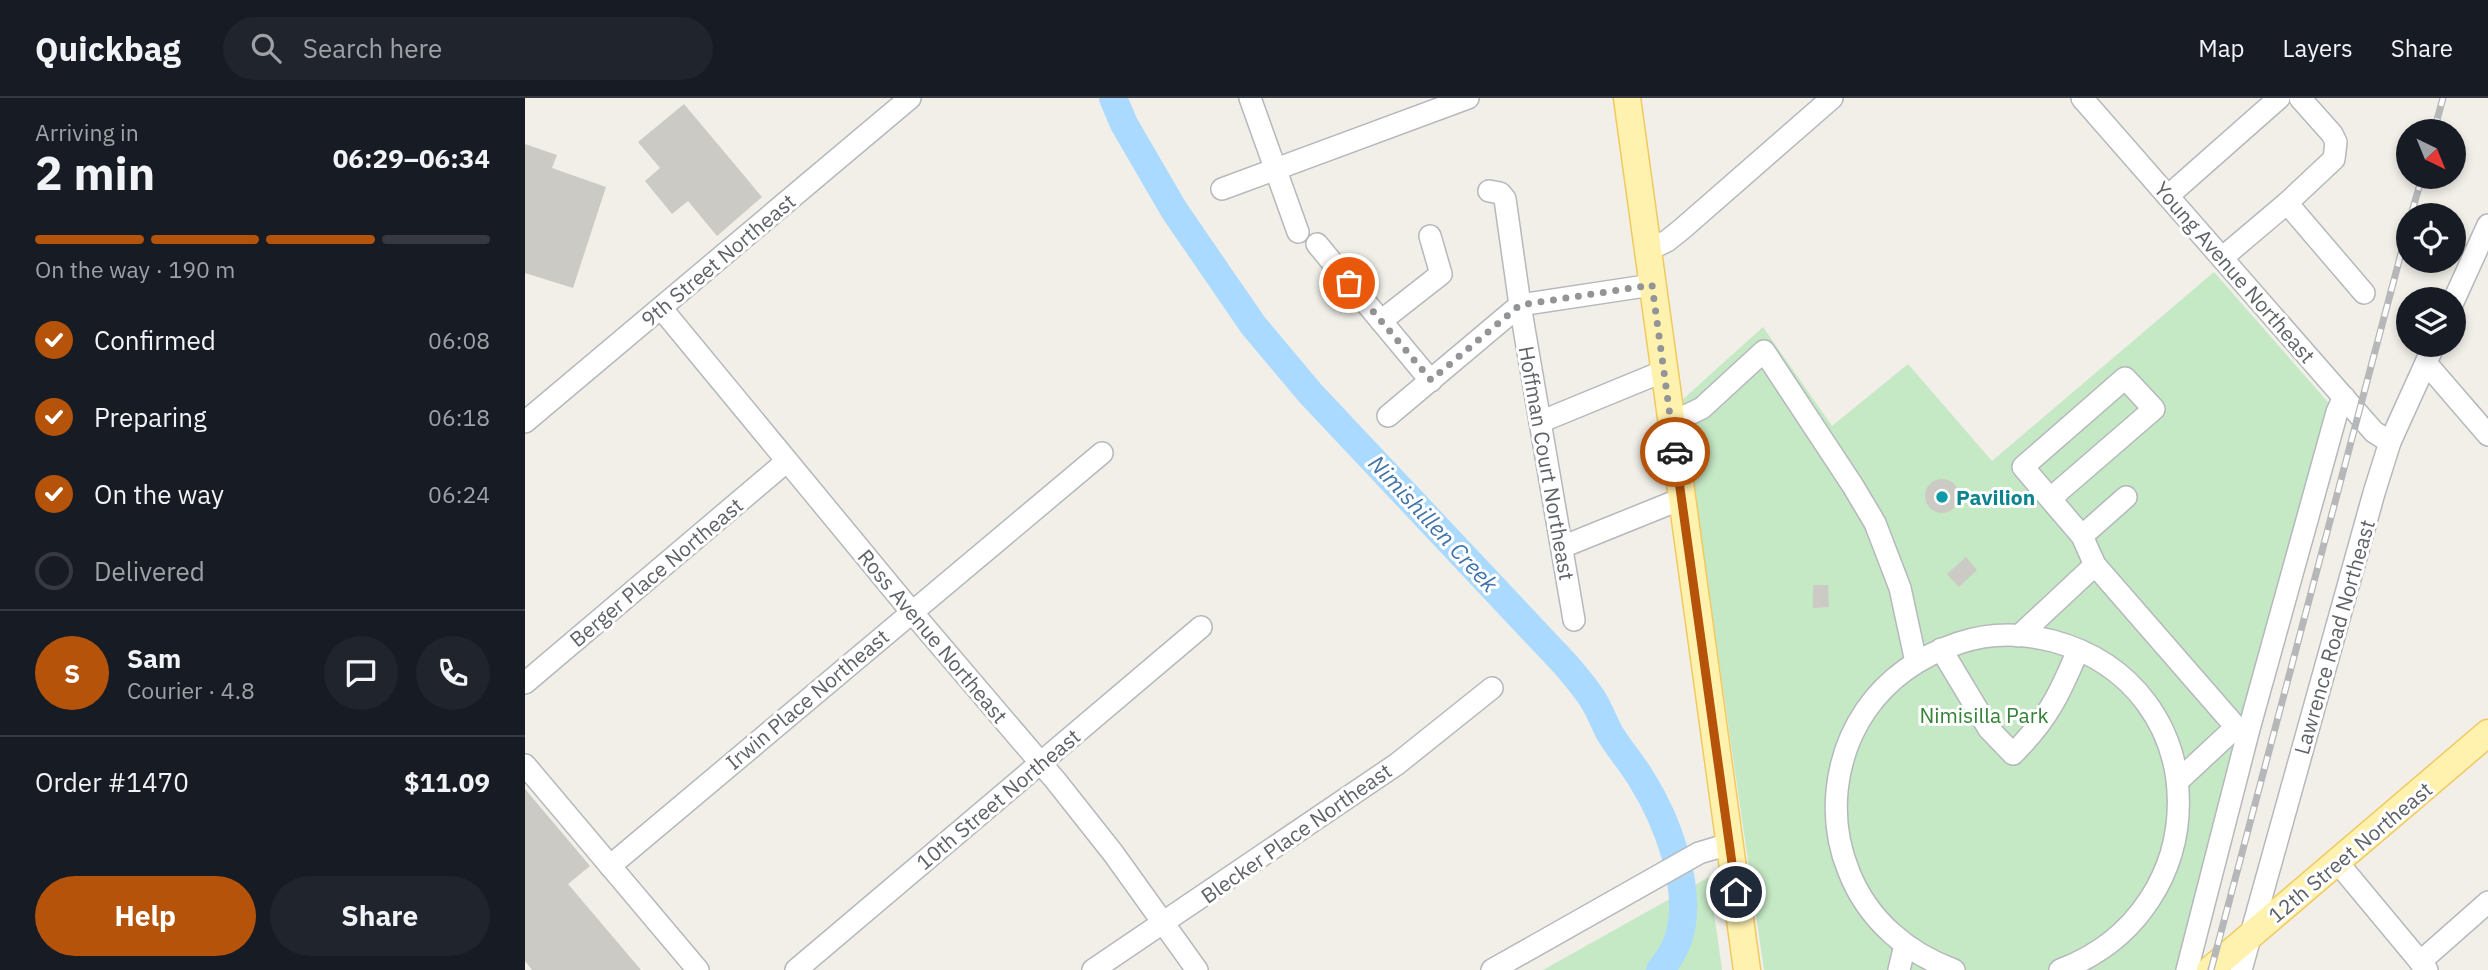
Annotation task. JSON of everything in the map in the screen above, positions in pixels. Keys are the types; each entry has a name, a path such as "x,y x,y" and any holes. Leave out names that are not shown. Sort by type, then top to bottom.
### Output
{"main road":[{"path":"1627,98 1747,970"},
{"name":"12th Street Northeast","path":"2210,970 2488,733"}],"street":[{"name":"9th Street Northeast","path":"525,422 910,98"},
{"path":"1250,98 1276,169 1308,238 1431,380"},
{"path":"1648,250 1667,241 1682,229 1832,98"},
{"name":"Young Avenue Northeast","path":"2082,98 2374,432 2391,442"},
{"path":"2168,196 2279,98"},
{"path":"2222,258 2330,164 2336,148 2332,134 2300,98"},
{"path":"1222,189 1456,100"},
{"name":"Hoffman Court Northeast","path":"1489,191 1500,193 1504,199 1574,620"},
{"path":"2287,203 2364,293"},
{"path":"2460,287 2488,225"},
{"path":"1381,321 1441,274 1430,236"},
{"path":"1388,416 1520,305 1652,285"},
{"name":"Ross Avenue Northeast","path":"661,308 911,611 1041,762 1165,922 1198,970"},
{"path":"1671,424 1702,408 1764,351 1875,523 1900,588 1916,662"},
{"name":"Lawrence Road Northeast","path":"2241,970 2374,493 2391,442 2429,357"},
{"path":"2432,357 2488,435"},
{"path":"1540,422 1664,371"},
{"path":"2051,498 2154,409 2125,378 2023,467 2082,536 2095,565 2243,728"},
{"path":"2187,970 2243,728 2337,412 2344,397"},
{"name":"Irwin Place Northeast","path":"610,866 1101,453"},
{"name":"Berger Place Northeast","path":"525,683 787,461"},
{"path":"2082,536 2126,498"},
{"path":"1562,547 1681,499"},
{"path":"2019,636 2095,565"},
{"name":"10th Street Northeast","path":"796,970 1201,627"},
{"path":"1954,970 1905,945 1878,920 1853,882 1839,840 1836,804 1841,768 1861,717 1884,688 1916,662 1941,649 1970,639 2019,636 2043,639 2078,650 2116,673 2146,705 2164,735 2178,781 2176,840 2157,891 2123,934 2093,955 2060,970"},
{"path":"1941,649 1989,729 2013,754 2034,734 2051,709 2078,650"},
{"name":"Blecker Place Northeast","path":"1093,970 1397,764 1492,688"},
{"path":"2178,781 2243,728"},
{"path":"525,765 698,970"},
{"path":"1492,970 1699,853 1729,844"},
{"path":"2338,863 2423,966 2488,902"},
{"path":"1899,970 1905,945"}],"green space":[{"name":"Nimisilla Park","path":"2214,272 2333,408 2177,970 1764,970 1681,401 1763,327 1832,426 1908,364 1992,461"},
{"path":"1709,877 1722,970 1543,970"}],"building":[{"path":"684,104 762,197 717,236 688,201 672,214 645,181 660,168 638,142"},
{"path":"525,144 557,155 552,168 606,187 573,288 525,273"},
{"name":"Pavilion","path":"1942,479 1954,484 1959,496 1954,508 1942,513 1930,508 1925,496 1930,484"},
{"path":"1966,557 1977,570 1959,587 1947,574"},
{"path":"1813,585 1828,585 1829,607 1813,608"},
{"path":"525,789 590,866 568,884 641,970 532,970 525,961"}],"waterway":[{"name":"Nimishillen Creek","path":"1113,98 1124,124 1174,210 1253,325 1310,393 1566,665 1592,698 1609,732 1651,796 1675,854 1683,895 1683,915 1677,943 1660,970"}],"railway":[{"path":"2437,119 2443,98"},
{"path":"2414,203 2419,189"},
{"path":"2211,970 2396,272"}],"way so far":[{"path":"1349,283 1431,380 1520,305 1652,285 1675,452"}],"place":[{"name":"Pavilion","path":"1942,497"}],"route":[{"path":"1675,452 1736,892"}]}
